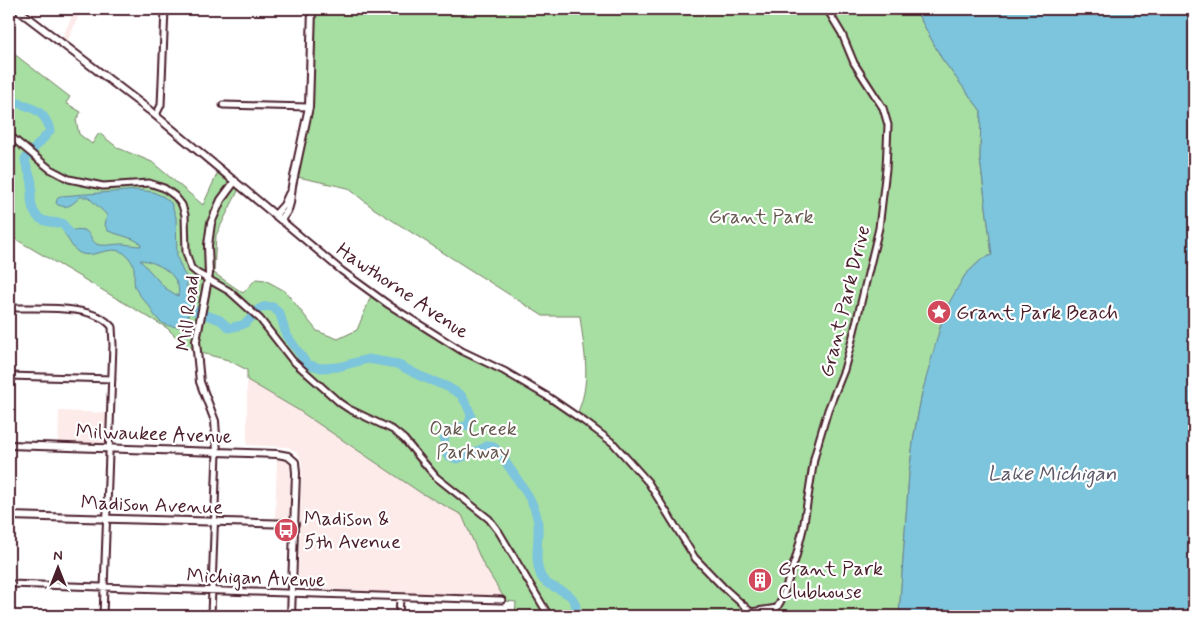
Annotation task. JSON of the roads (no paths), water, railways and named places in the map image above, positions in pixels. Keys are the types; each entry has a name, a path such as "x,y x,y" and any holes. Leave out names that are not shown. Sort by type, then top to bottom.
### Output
{"street":[{"name":"Hawthorne Avenue","path":"17,9 156,115 342,271 396,309 462,351 504,371 550,398 613,443 648,482 695,558 723,588 751,614 778,608"},
{"path":"156,115 161,105 165,9"},
{"path":"281,220 290,203 309,107 312,9"},
{"name":"Grant Park Drive","path":"772,616 778,608 786,589 803,529 814,459 819,440 844,370 854,334 879,228 886,169 888,135 883,108 854,63 842,34 827,9"},
{"path":"223,105 309,107"},
{"path":"9,135 55,172 79,182 103,186 149,183 169,191 178,200 185,215 186,252 189,265 197,273 225,287 260,319 298,365 344,406 393,430 404,439 436,477 489,519 499,532 549,616"},
{"name":"Mill Road","path":"217,452 215,421 198,374 196,341 209,279 208,245 211,223 221,200 235,181"},
{"path":"275,215 284,204 292,186"},
{"path":"9,308 83,310 105,320 111,325 113,330 103,616"},
{"path":"9,376 112,379"},
{"name":"Milwaukee Avenue","path":"9,445 282,454 292,458 295,462 295,524"},
{"path":"211,616 216,522 217,452"},
{"name":"Madison Avenue","path":"9,516 295,524"},
{"path":"291,616 295,524"},
{"name":"Michigan Avenue","path":"9,584 502,600"},
{"path":"399,616 400,597"}],"water":[{"name":"Lake Michigan","path":"915,9 1194,9 1194,616 899,616 909,474 922,393 945,310 965,275 982,259 992,255 980,159 981,111 942,59"},
{"path":"138,190 153,192 171,203 176,217 177,257 186,276 188,296 191,302 184,326 168,326 155,316 136,290 132,262 123,253 117,250 110,250 84,254 76,250 64,233 74,230 86,231 93,241 100,245 121,244 141,246 140,243 133,239 108,231 105,225 107,215 88,197 80,197 73,204 65,206 56,203 58,197","holes":["140,260 161,267 173,276 177,282 178,296 165,288"]}],"waterway":[{"path":"9,104 13,101 32,108 41,114 48,124 50,131 25,159 32,183 31,203 35,214 39,218 48,222 62,223 75,240"},
{"path":"186,298 190,309 220,320 229,328 247,322 262,308 273,307 280,314 286,334 307,364 321,368 338,367 368,359 397,364 448,387 461,395 471,415 469,425 447,431 444,440 447,455 457,459 489,445 500,453 535,509 538,525 537,556 540,574 549,585 568,594 573,599 576,606 576,616"}],"place":[{"name":"Grant Park Beach","path":"939,312"},
{"name":"Madison & 5th Avenue","path":"286,530"},
{"name":"Grant Park Clubhouse","path":"760,580"}],"park label":[{"name":"Grant Park","path":"761,216"},
{"name":"Oak Creek Parkway","path":"473,440"}]}
